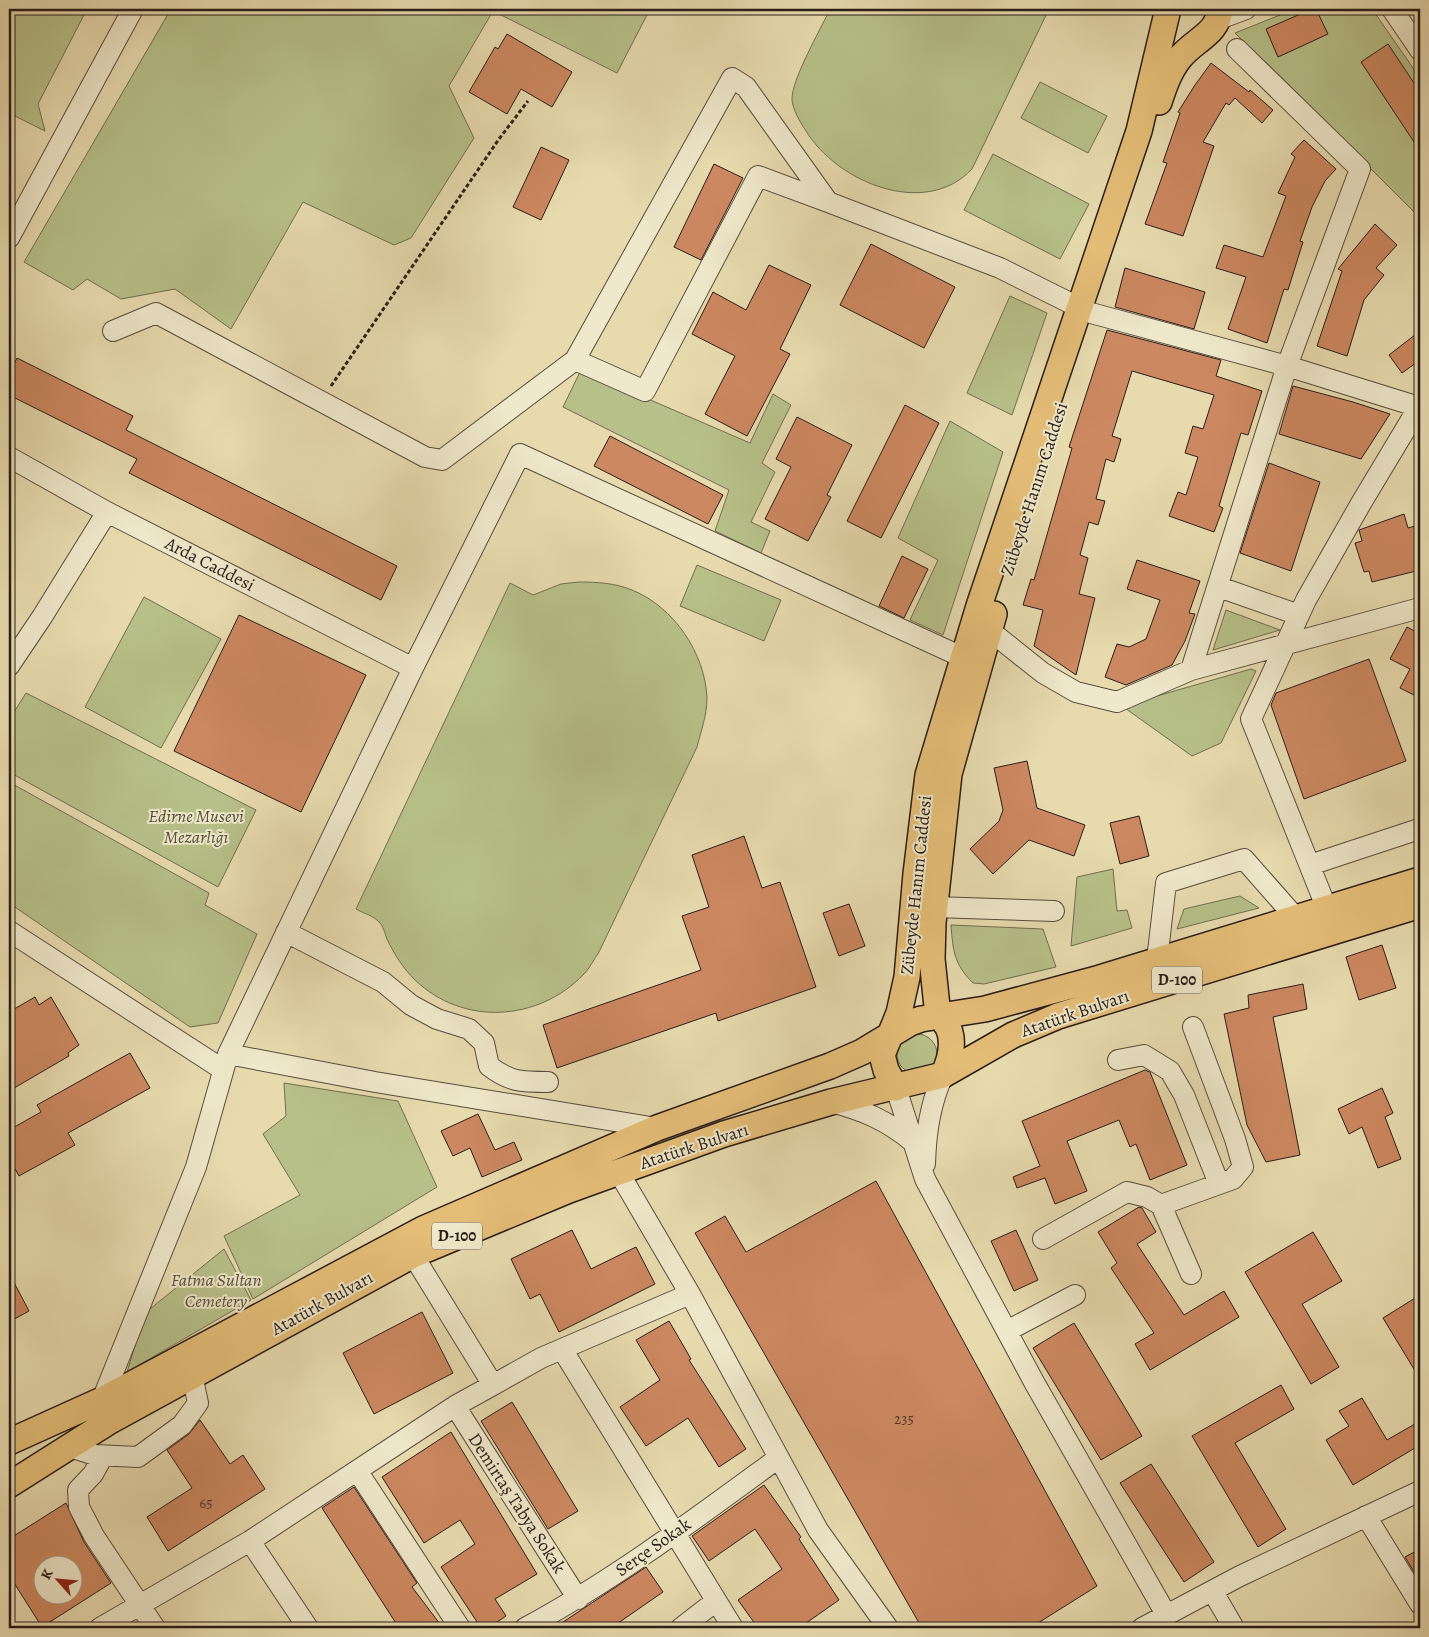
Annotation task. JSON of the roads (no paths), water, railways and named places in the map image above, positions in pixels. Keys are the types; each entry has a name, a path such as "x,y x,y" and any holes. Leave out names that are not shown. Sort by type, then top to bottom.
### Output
{"main road":[{"name":"Zübeyde Hanım Caddesi","path":"938,1016 932,959 934,907 949,774 989,630 1138,131 1167,14"},
{"path":"1167,14 1181,35 1197,42"},
{"name":"Zübeyde Hanım Caddesi","path":"890,1036 899,1013 907,977 916,874 928,775 962,658 1084,310 1128,206 1165,84 1179,58 1214,29 1220,14"},
{"name":"Atatürk Bulvarı","path":"9,1442 102,1400 423,1229 658,1128 830,1066 862,1052 910,1023 938,1016 985,1009 1157,960 1420,880"},
{"name":"Atatürk Bulvarı","path":"9,1485 192,1375 413,1255 506,1215 618,1171 724,1134 831,1102 896,1088 943,1075 1013,1035 1058,1016 1420,905"},
{"path":"938,1016 949,1032 952,1050 943,1075"},
{"path":"890,1036 882,1055 886,1070 896,1088"}],"street":[{"path":"9,238 133,9"},
{"name":"Zübeyde Hanım Caddesi","path":"1220,14 1246,9"},
{"path":"1392,9 1420,50"},
{"path":"1191,670 1219,587 1287,366 1360,169 1237,49"},
{"path":"113,331 156,313 425,457 442,460 576,360 732,78 746,87 828,202"},
{"path":"576,360 645,390 758,176 1000,268 1084,310 1287,366 1420,406 1360,505 1300,615 1251,719 1328,909"},
{"path":"102,1400 196,1167 225,1061 413,668 520,454 962,658"},
{"name":"Arda Caddesi","path":"9,457 107,512 413,668"},
{"path":"9,666 42,618 107,512"},
{"path":"1219,587 1300,615"},
{"path":"989,630 1043,673 1076,692 1117,702 1191,670 1420,608"},
{"path":"1310,865 1418,829"},
{"path":"1157,960 1166,883 1244,859 1296,918"},
{"path":"934,907 1054,911"},
{"path":"9,931 225,1061 375,1082 658,1128"},
{"path":"286,932 383,982 411,1004 437,1019 469,1029 484,1043 489,1066 505,1078 522,1082 548,1082"},
{"path":"1161,1205 1233,1179 1243,1167 1235,1139 1193,1027"},
{"path":"1118,1060 1144,1055 1170,1072 1184,1095 1219,1184"},
{"path":"925,1179 928,1118 934,1096 943,1075"},
{"path":"896,1088 925,1179 1034,1382 1167,1616"},
{"path":"831,1102 880,1118 898,1129 913,1142"},
{"path":"618,1171 690,1294 777,1459 818,1530 888,1628"},
{"path":"1043,1239 1127,1192 1147,1196 1161,1205 1191,1274"},
{"path":"413,1255 493,1384"},
{"path":"100,1628 250,1542 455,1406 493,1384 562,1349 690,1294"},
{"path":"1007,1331 1075,1295"},
{"path":"562,1349 674,1534 734,1628"},
{"path":"70,1447 104,1456 138,1457 182,1425 198,1403 192,1375"},
{"name":"Demirtaş Tabya Sokak","path":"455,1406 578,1599"},
{"path":"104,1456 93,1474 78,1490 79,1507 94,1536 138,1606 155,1628"},
{"name":"Serçe Sokak","path":"524,1628 578,1599 674,1534 777,1459"},
{"path":"358,1472 460,1628"},
{"path":"1142,1628 1240,1576 1420,1491"},
{"path":"1366,1516 1420,1604"},
{"path":"250,1542 308,1628"},
{"path":"1213,1592 1234,1628"},
{"path":"681,1628 716,1601"}],"park label":[{"name":"Edirne Musevi Mezarlığı","path":"196,826"},
{"name":"Fatma Sultan Cemetery","path":"216,1290"}]}
